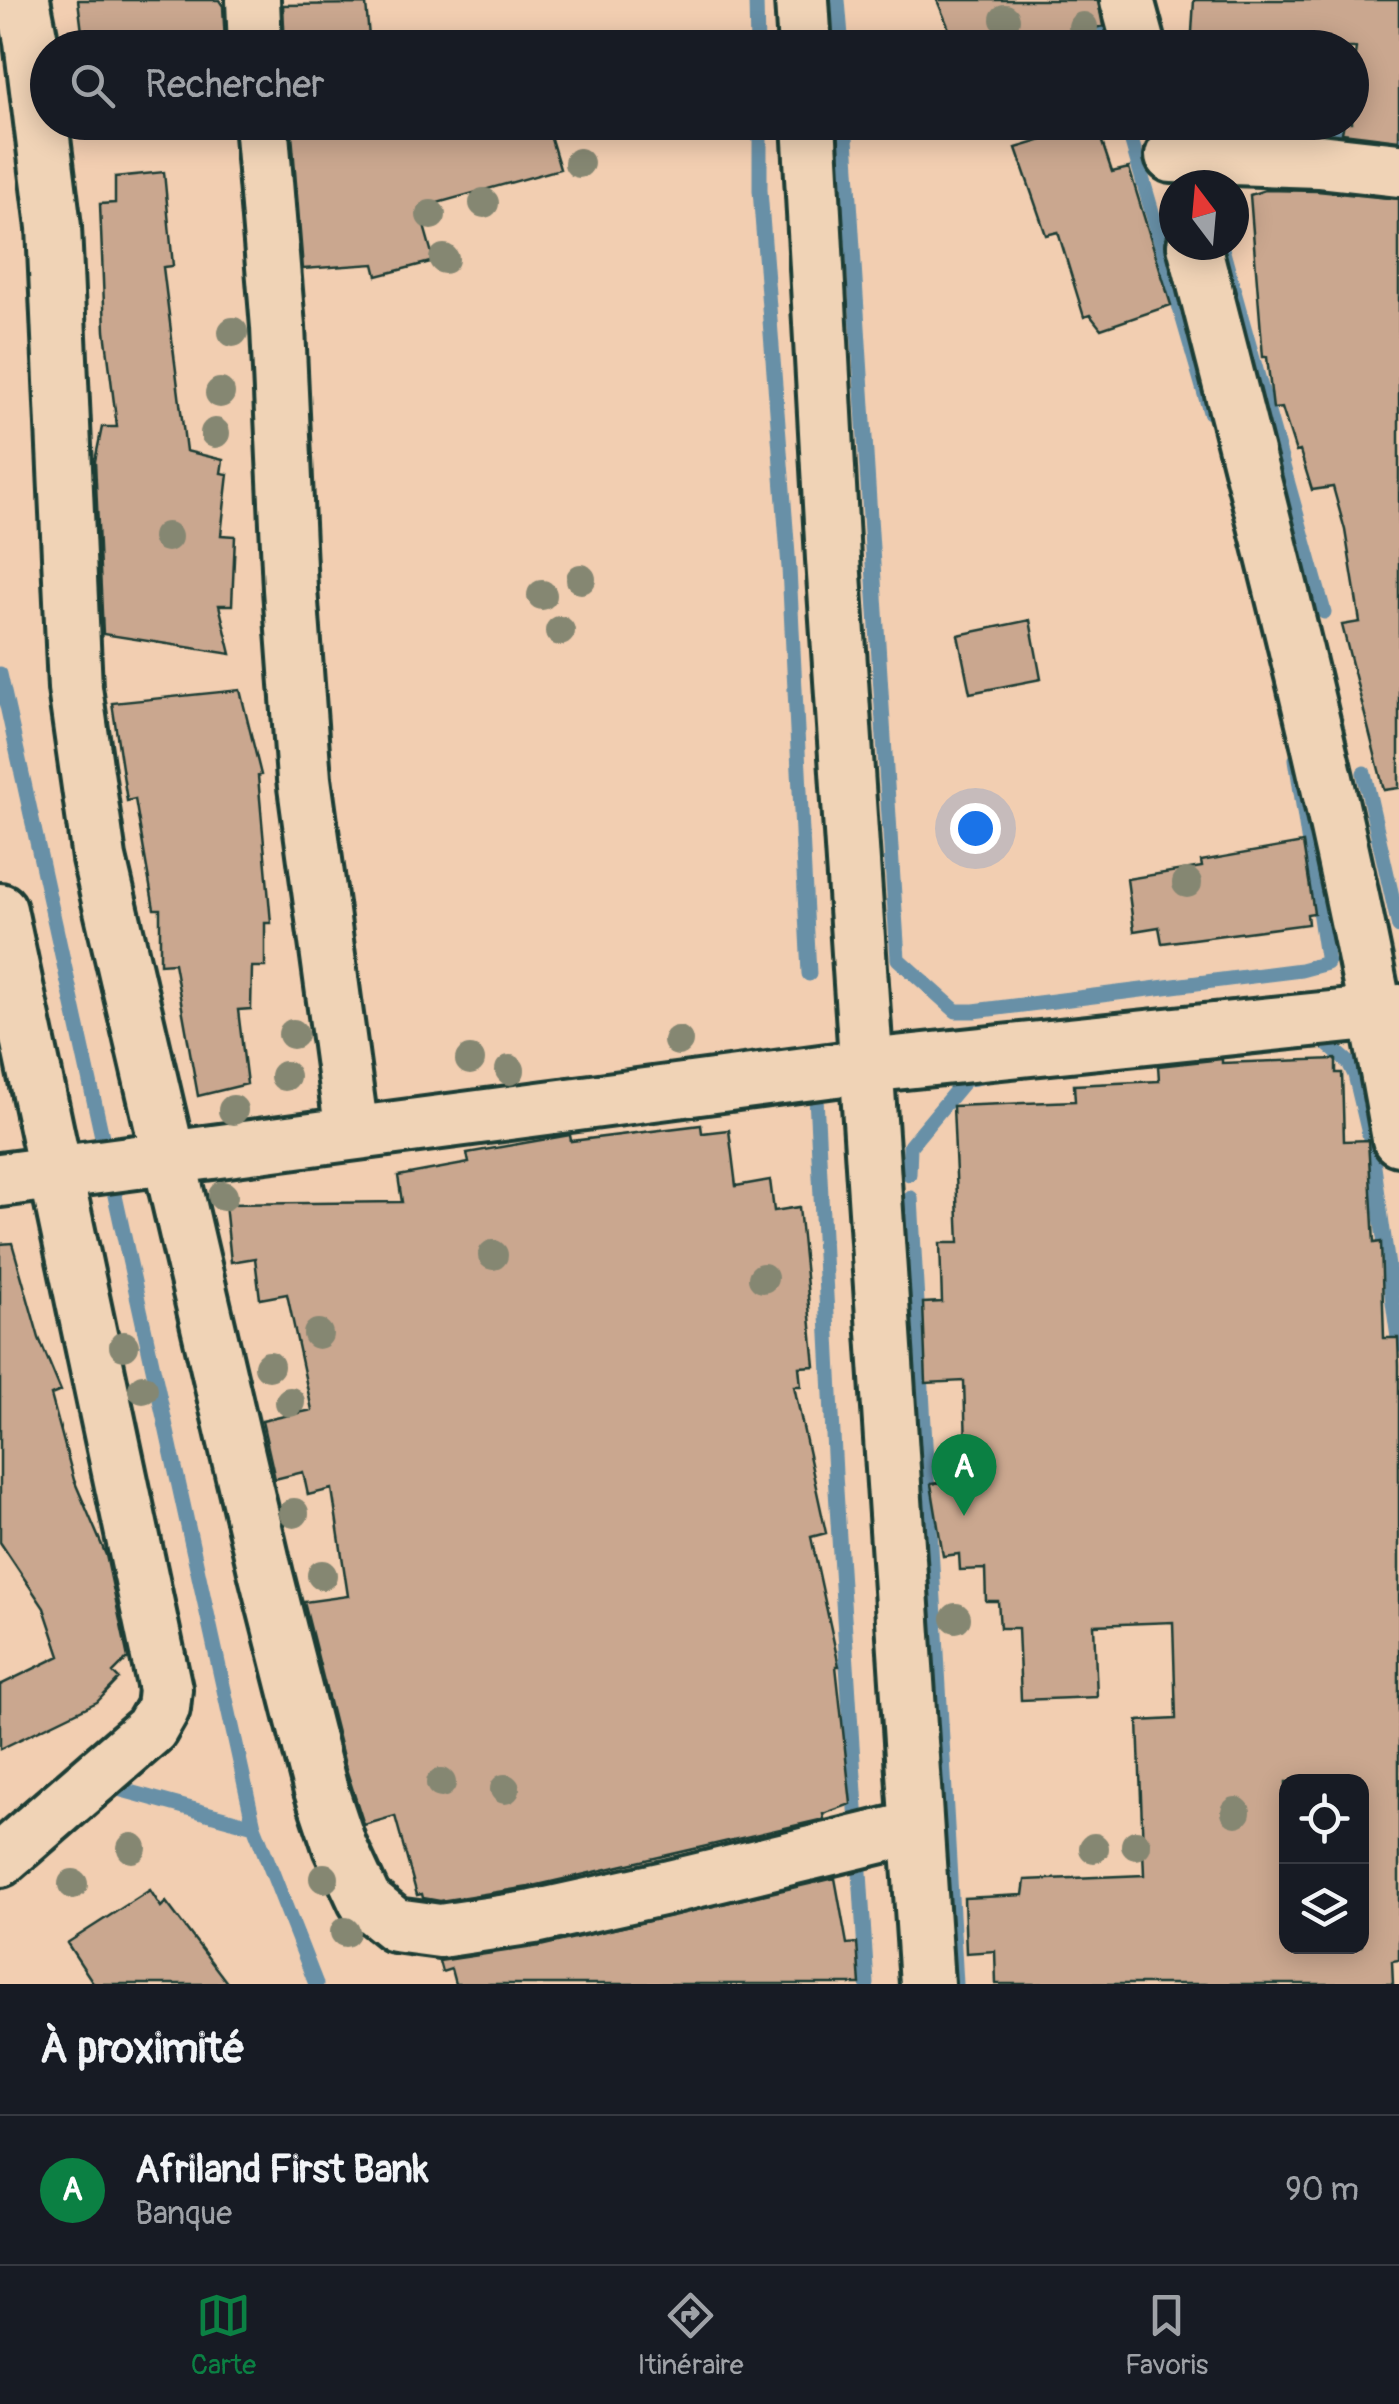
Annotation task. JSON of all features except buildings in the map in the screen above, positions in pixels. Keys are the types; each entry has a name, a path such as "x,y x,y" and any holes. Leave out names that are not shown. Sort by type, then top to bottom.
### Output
{"street":[{"path":"22,0 30,36"},
{"path":"253,0 254,30"},
{"path":"802,0 804,30"},
{"path":"1127,0 1135,30"},
{"path":"43,140 54,227 77,706 100,858 266,1575 320,1787 340,1847 365,1900 395,1925 440,1931 631,1896 916,1828"},
{"path":"262,140 278,327 290,589 304,779 352,1134"},
{"path":"810,140 927,1984"},
{"path":"1171,155 1318,161 1399,170"},
{"path":"1198,260 1388,1012 1399,1139"},
{"path":"0,910 165,1688 163,1708 151,1729 0,1860"},
{"path":"0,1180 866,1066 1388,1012"}],"waterway":[{"path":"756,0 757,30"},
{"path":"838,0 840,30"},
{"path":"1091,0 1100,30"},
{"path":"1369,137 1399,142"},
{"path":"760,140 760,190 789,568 809,974"},
{"path":"846,140 898,959 956,1011 1301,970 1327,963 1296,759"},
{"path":"1131,140 1210,412"},
{"path":"1225,260 1324,612"},
{"path":"0,674 254,1826 316,1984"},
{"path":"1364,773 1399,927"},
{"path":"1311,1035 1318,1036 1349,1063 1355,1075 1370,1138 1399,1345"},
{"path":"909,1174 910,1146 965,1080 981,1077"},
{"path":"816,1097 867,1984"},
{"path":"911,1198 956,1984"},
{"path":"103,1791 111,1787 254,1826"}],"place":[{"name":"Afriland First Bank","path":"964,1516"}]}
